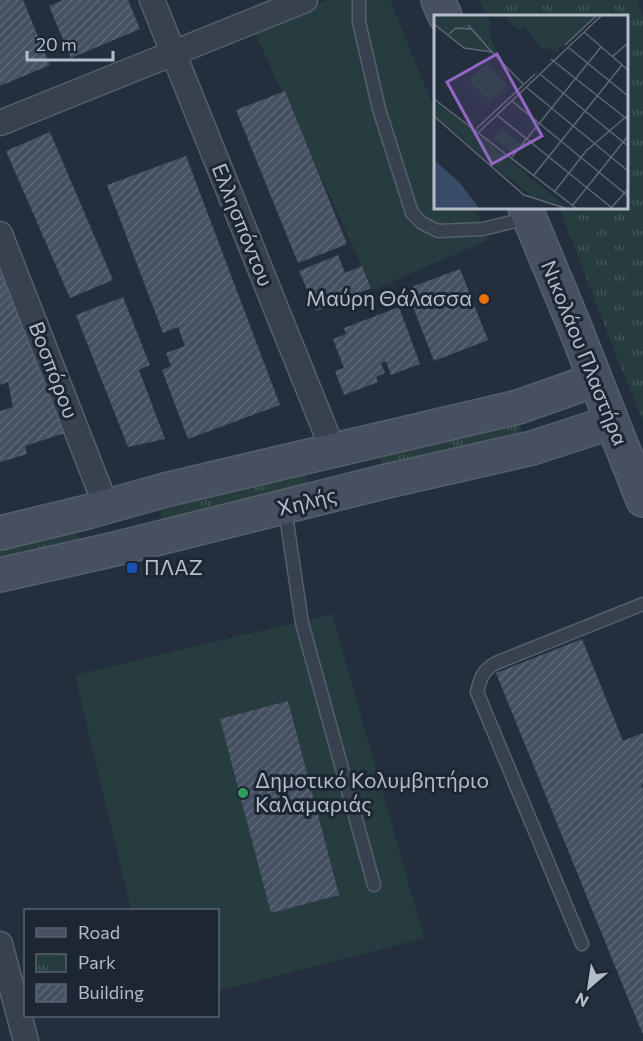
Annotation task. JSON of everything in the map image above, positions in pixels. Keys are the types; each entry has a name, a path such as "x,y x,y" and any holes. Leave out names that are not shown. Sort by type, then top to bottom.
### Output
{"main road":[{"path":"438,0 445,15"},
{"name":"Νικολάου Πλαστήρα","path":"527,212 643,500"},
{"name":"Χηλής","path":"0,533 165,490 518,407 595,380"},
{"name":"Χηλής","path":"0,575 532,448 612,422"}],"street":[{"name":"Ελλησπόντου","path":"152,0 333,450"},
{"path":"0,123 305,0"},
{"name":"Βοσπόρου","path":"0,234 106,506"},
{"path":"0,944 26,1041"}],"lane":[{"path":"359,0 359,22 379,109 412,213 422,223 438,231 483,229 527,212"},
{"path":"285,508 302,624 374,885"},
{"path":"582,944 477,692 486,669 496,663 643,604"}],"green space":[{"path":"328,0 390,0 434,108 434,208 474,208 488,240 373,290 254,31"},
{"path":"479,0 637,0 643,16 643,421 559,208 628,208 628,15 486,15"},
{"path":"512,401 527,446 388,481 372,437"},
{"path":"299,455 315,507 165,536 155,489"},
{"path":"71,508 84,555 0,576 0,526"},
{"name":"Δημοτικό Κολυμβητήριο Καλαμαριάς","path":"332,614 424,938 219,991 219,909 131,909 75,675"}],"building":[{"path":"0,0 23,0 50,65 0,86"},
{"path":"63,0 128,0 140,29 71,58 49,6"},
{"path":"285,91 347,244 298,263 236,110"},
{"path":"50,132 113,280 70,298 6,151"},
{"path":"186,156 280,405 188,439 162,370 171,366 166,353 185,346 178,327 163,333 107,185"},
{"path":"0,255 65,433 25,446 27,454 0,462 0,411 13,407 8,382 0,385"},
{"path":"338,255 345,273 362,266 371,288 316,311 299,271"},
{"path":"460,269 488,340 434,361 406,289"},
{"path":"123,297 150,365 139,370 165,439 128,447 76,315"},
{"path":"399,307 420,364 391,375 386,361 381,363 385,373 376,377 378,382 344,395 335,371 344,368 333,339 346,334 344,328"},
{"path":"582,639 623,741 643,733 643,784 641,785 643,789 643,1035 496,673"},
{"path":"288,701 339,895 271,913 220,719"}],"place":[{"name":"Μαύρη Θάλασσα","path":"484,299"},
{"name":"ΠΛΑΖ","path":"132,568"},
{"name":"Δημοτικό Κολυμβητήριο Καλαμαριάς","path":"243,793"}]}
